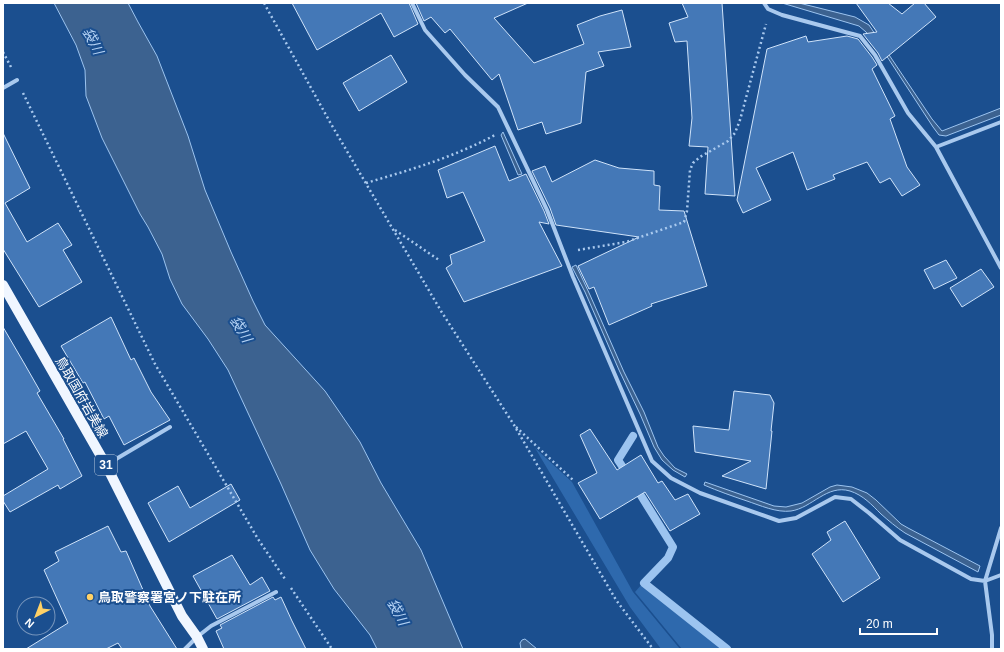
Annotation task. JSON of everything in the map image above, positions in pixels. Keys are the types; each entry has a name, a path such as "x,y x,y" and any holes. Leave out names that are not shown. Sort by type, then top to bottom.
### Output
{"main road":[{"name":"鳥取国府岩美線","path":"3,285 106,465 182,616 197,637 203,649"}],"street":[{"path":"412,3 425,30 465,74 498,107 547,210 576,284 652,461 671,478 700,493 779,521 796,518 835,497 851,499 900,540 971,579 985,581 1001,576"},
{"path":"764,3 768,9 782,15 860,36 875,55 908,113 936,147 1001,268"},
{"path":"3,88 17,80"},
{"path":"936,147 1001,122"},
{"path":"106,465 170,427"},
{"path":"992,649 992,635 985,581 1001,528"},
{"path":"185,649 211,626 276,592"}],"path":[{"path":"264,3 331,124 441,311 514,425 616,600 653,649"},
{"path":"563,252 626,242 684,222 690,170 693,163 700,157 728,141 735,133 740,120 770,10"},
{"path":"3,52 155,364 258,539 286,580"},
{"path":"366,183 454,154 476,145 508,128"},
{"path":"393,229 439,260"},
{"path":"514,425 573,480"},
{"path":"290,586 332,649"}],"shaded area":[{"path":"535,448 572,482 633,592 680,649 661,649 630,607"},
{"path":"642,584 723,649 682,649 635,592"}],"water":[{"name":"袋川","path":"54,3 128,3 157,56 188,136 205,190 231,252 265,325 325,391 360,442 381,483 421,550 463,649 377,649 370,635 334,589 310,550 228,370 208,339 182,304 170,279 162,254 102,138 86,96 85,70 76,45"},
{"path":"782,3 799,3 855,17 869,25 932,119 942,131 1001,108 1001,115 946,136 939,135 888,58 859,26"},
{"path":"503,132 522,174 518,175 501,135"},
{"path":"576,265 624,372 644,412 658,447 675,468 687,474 685,477 673,470 662,460 654,447 585,292 572,267"},
{"path":"705,482 774,506 786,507 802,503 830,487 837,485 852,487 867,493 901,524 980,566 978,572 905,533 871,504 850,491 842,490 827,493 799,509 780,511 704,485"},
{"path":"525,639 537,649 521,649 520,643"}],"building":[{"path":"292,3 409,3 418,24 394,37 381,13 317,50"},
{"path":"416,3 528,3 494,18 534,63 584,44 577,25 600,16 622,10 631,47 598,52 604,66 586,72 581,123 546,134 542,122 518,130 499,74 492,80 450,29 445,33 431,17 424,21"},
{"path":"682,3 722,3 735,196 705,194 708,147 689,146 692,118 687,41 675,42 669,23 688,17"},
{"path":"856,3 888,3 902,14 915,3 924,3 936,17 882,61 878,53 863,34 877,32"},
{"path":"806,36 808,42 847,36 858,39 872,57 877,65 872,69 895,116 890,119 907,167 920,185 902,196 890,178 880,183 867,162 833,175 835,179 807,190 793,152 756,168 771,200 743,213 737,200 767,49"},
{"path":"391,55 407,82 359,111 343,83"},
{"path":"3,133 30,188 5,203 27,242 58,223 72,245 63,250 82,282 39,307 3,249"},
{"path":"495,146 509,181 526,174 549,224 539,222 562,266 464,302 446,268 452,264 450,255 485,241 463,192 447,198 438,170"},
{"path":"595,160 619,168 654,171 654,185 660,186 659,210 684,211 707,286 651,304 652,306 609,325 594,287 589,289 578,266 639,237 556,225 550,208 532,171 545,166 552,182"},
{"path":"946,260 957,278 934,289 924,270"},
{"path":"981,269 994,287 962,307 950,288"},
{"path":"111,317 131,360 134,358 151,392 170,420 124,445 109,416 104,419 85,382 83,383 61,346"},
{"path":"3,327 40,391 37,393 64,439 82,476 60,489 58,485 10,512 3,501 3,496 48,469 26,431 3,444"},
{"path":"734,391 770,395 774,403 766,489 722,476 751,461 695,452 693,426 729,430"},
{"path":"590,429 617,470 641,455 658,483 662,481 675,500 688,494 700,514 670,531 645,492 600,519 578,483 597,473 580,435"},
{"path":"231,484 240,500 169,542 148,503 178,486 190,508"},
{"path":"845,521 880,578 843,602 812,554 831,540 827,532"},
{"path":"108,526 121,552 126,551 150,606 177,649 122,649 118,643 106,649 26,649 47,636 56,636 56,630 68,623 44,570 59,561 55,552"},
{"path":"232,555 250,585 262,577 270,591 217,619 193,576"},
{"path":"273,597 275,600 281,597 306,649 224,649 216,631 222,628 220,625"}],"waterway":[{"path":"628,475 618,460 633,436"},
{"path":"635,486 673,547 668,558 644,583 727,649"}],"place":[{"name":"鳥取警察署宮ノ下駐在所","path":"90,597"}]}
